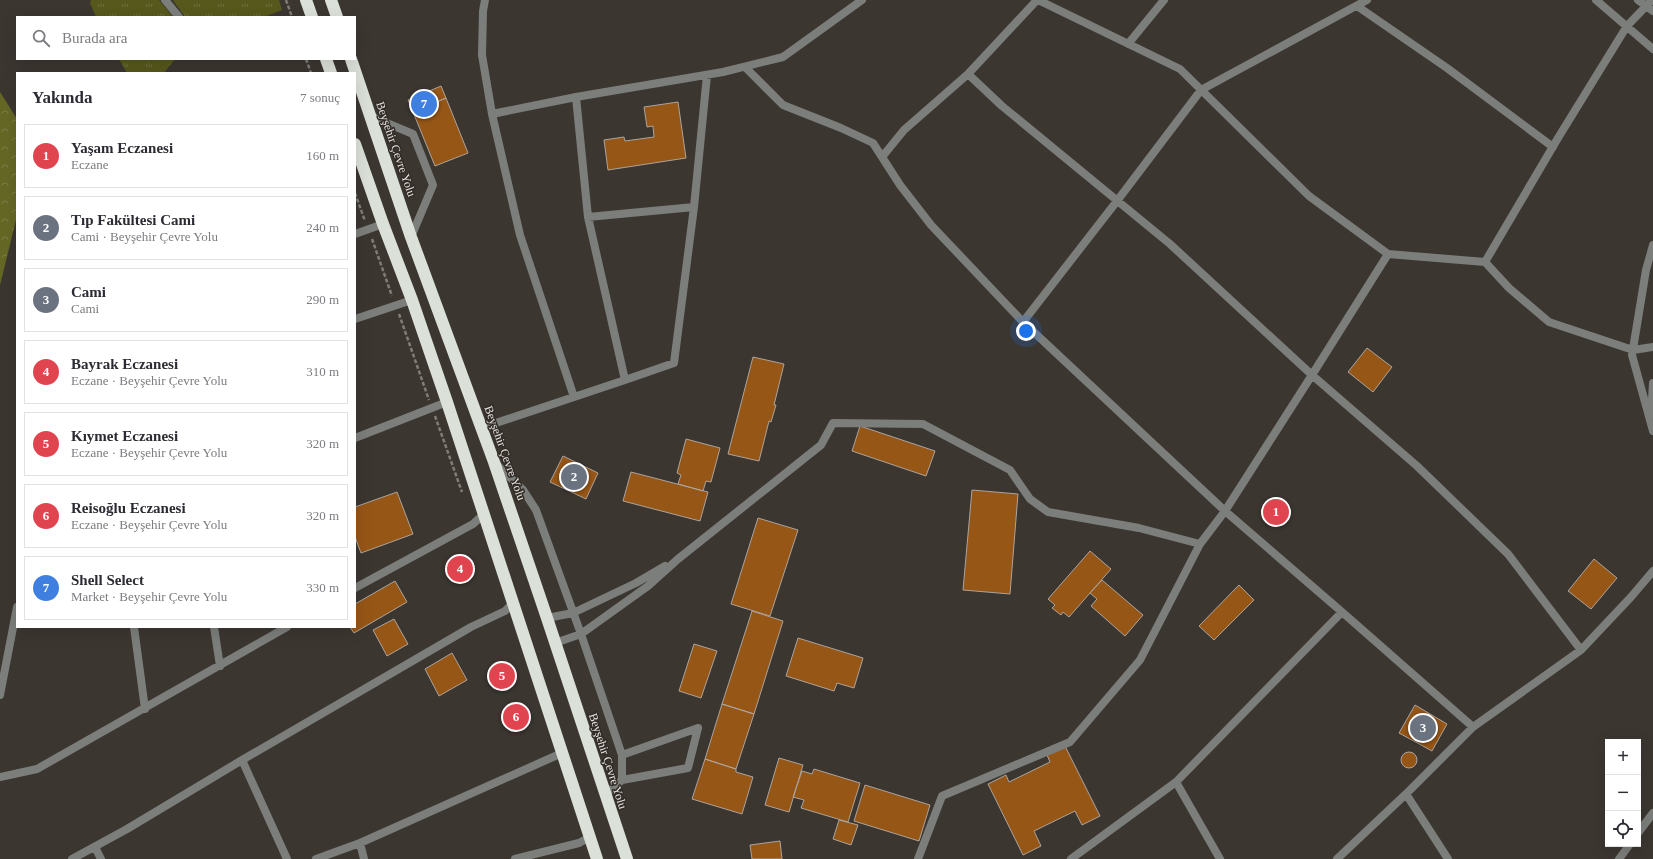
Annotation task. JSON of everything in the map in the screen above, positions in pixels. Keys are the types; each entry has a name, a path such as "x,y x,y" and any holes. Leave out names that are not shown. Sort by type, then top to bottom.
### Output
{"highway":[{"path":"306,0 312,16"},
{"path":"331,0 337,16"},
{"path":"326,60 331,72"},
{"name":"Beyşehir Çevre Yolu","path":"351,60 355,72"},
{"name":"Beyşehir Çevre Yolu","path":"356,74 411,237 494,462 627,859"},
{"path":"356,147 382,224 412,300 447,402 597,859"}],"street":[{"path":"165,0 178,16"},
{"path":"485,0 483,11 482,55 492,114 520,235 574,397"},
{"path":"492,114 576,97 707,75 783,57 862,0"},
{"path":"882,157 904,130 968,74 1037,0 1180,69 1309,196 1388,254 1485,262 1509,288 1549,322 1633,350 1653,347"},
{"path":"1128,44 1164,0"},
{"path":"1023,322 1118,201 1201,90 1367,0"},
{"path":"1596,0 1653,49"},
{"path":"1485,262 1553,146 1627,26 1651,6 1638,0"},
{"path":"1356,6 1447,68 1553,146"},
{"path":"745,67 783,105 841,128 873,143 900,185 931,225 1023,322 1225,511 1473,727"},
{"path":"968,74 1002,106 1170,244 1312,375 1417,466 1508,554 1581,650"},
{"path":"482,428 674,363 694,207 707,75"},
{"path":"576,97 588,217 625,380"},
{"path":"370,116 413,134 433,185 411,237"},
{"path":"588,217 694,207"},
{"path":"356,234 382,224"},
{"path":"1652,427 1632,355 1646,270 1653,245"},
{"path":"918,859 942,796 1070,742 1140,660 1200,544 1225,511 1388,254"},
{"path":"356,319 412,300"},
{"path":"1652,427 1653,383"},
{"path":"356,438 447,402"},
{"path":"555,644 582,634 648,586 678,559 821,445 833,423 923,424 1010,470 1030,499 1048,512 1139,528 1200,544"},
{"path":"494,462 523,490 536,510 582,634 622,756 622,780"},
{"path":"356,587 473,524 484,514"},
{"path":"547,618 574,613 636,583 678,559"},
{"path":"1337,859 1406,794 1473,727 1581,650 1631,597 1653,570"},
{"path":"72,859 134,825 242,760 471,627 505,611 513,602"},
{"path":"0,695 16,612"},
{"path":"1072,859 1176,782 1342,612"},
{"path":"134,628 145,709"},
{"path":"214,628 220,666"},
{"path":"0,777 38,769 285,628"},
{"path":"605,795 622,780 688,768 698,728 622,756"},
{"path":"316,859 360,843 562,753"},
{"path":"242,760 287,859"},
{"path":"1176,782 1220,859"},
{"path":"1406,794 1448,859"},
{"path":"1641,829 1653,813"},
{"path":"515,859 579,843 590,837"},
{"path":"360,843 364,859"},
{"path":"95,847 101,859"},
{"path":"1619,859 1628,847"}],"path":[{"path":"286,0 292,16"},
{"path":"306,60 311,72"}],"green space":[{"path":"91,0 159,0 172,16 96,16 90,3"},
{"path":"173,0 279,0 282,10 267,16 184,16"},
{"path":"120,60 174,60 165,72 126,72"},
{"path":"0,92 16,117 16,220 0,285"}],"building":[{"path":"441,86 446,98 413,112 408,100"},
{"path":"446,98 468,153 435,166 413,112"},
{"path":"678,102 686,158 608,170 604,140 624,137 625,141 654,137 653,126 647,127 644,107"},
{"path":"1367,348 1392,367 1373,392 1348,372"},
{"path":"753,357 784,364 774,405 776,405 771,422 769,421 759,461 728,454"},
{"path":"860,426 935,451 926,476 852,451"},
{"path":"686,439 720,448 711,482 706,481 703,491 678,484 681,475 677,473"},
{"path":"563,456 598,473 586,499 550,482"},
{"path":"631,472 708,492 700,521 623,501"},
{"path":"972,490 1018,494 1010,594 963,590"},
{"path":"397,492 413,534 361,553 356,540 356,507"},
{"path":"758,518 798,530 770,616 731,604"},
{"path":"1090,551 1111,569 1069,617 1063,612 1061,615 1052,608 1055,605 1048,599"},
{"path":"1594,559 1617,578 1591,609 1568,591"},
{"path":"1102,580 1143,615 1125,636 1091,606 1097,599 1090,593"},
{"path":"395,581 407,602 354,633 351,628 356,628 356,603"},
{"path":"1239,585 1254,600 1214,640 1199,626"},
{"path":"752,611 783,621 754,714 722,704"},
{"path":"394,619 408,644 387,656 373,630"},
{"path":"798,638 863,658 854,688 837,683 834,691 786,676"},
{"path":"694,644 717,651 701,698 679,691"},
{"path":"452,653 467,680 439,696 425,669"},
{"path":"722,704 754,714 736,769 705,759"},
{"path":"1415,705 1447,724 1432,751 1399,733"},
{"path":"1065,746 1100,816 1082,825 1075,811 1034,831 1041,846 1023,855 988,784 1006,775 1009,782 1050,762 1047,755"},
{"path":"1409,752 1415,754 1417,760 1415,766 1409,768 1403,766 1401,760 1403,754"},
{"path":"779,758 803,765 789,812 765,805"},
{"path":"705,759 736,769 736,772 753,777 742,814 692,799"},
{"path":"814,769 860,783 848,822 801,808 804,800 793,797 802,771 812,774"},
{"path":"865,785 930,805 919,841 854,821"},
{"path":"839,820 858,825 851,845 833,839"},
{"path":"780,841 782,859 752,859 750,845"}],"place":[{"name":"Shell Select","path":"424,104"},
{"name":"Tıp Fakültesi Cami","path":"574,477"},
{"name":"Yaşam Eczanesi","path":"1276,512"},
{"name":"Bayrak Eczanesi","path":"460,569"},
{"name":"Kıymet Eczanesi","path":"502,676"},
{"name":"Reisoğlu Eczanesi","path":"516,717"},
{"name":"Cami","path":"1423,728"}]}
